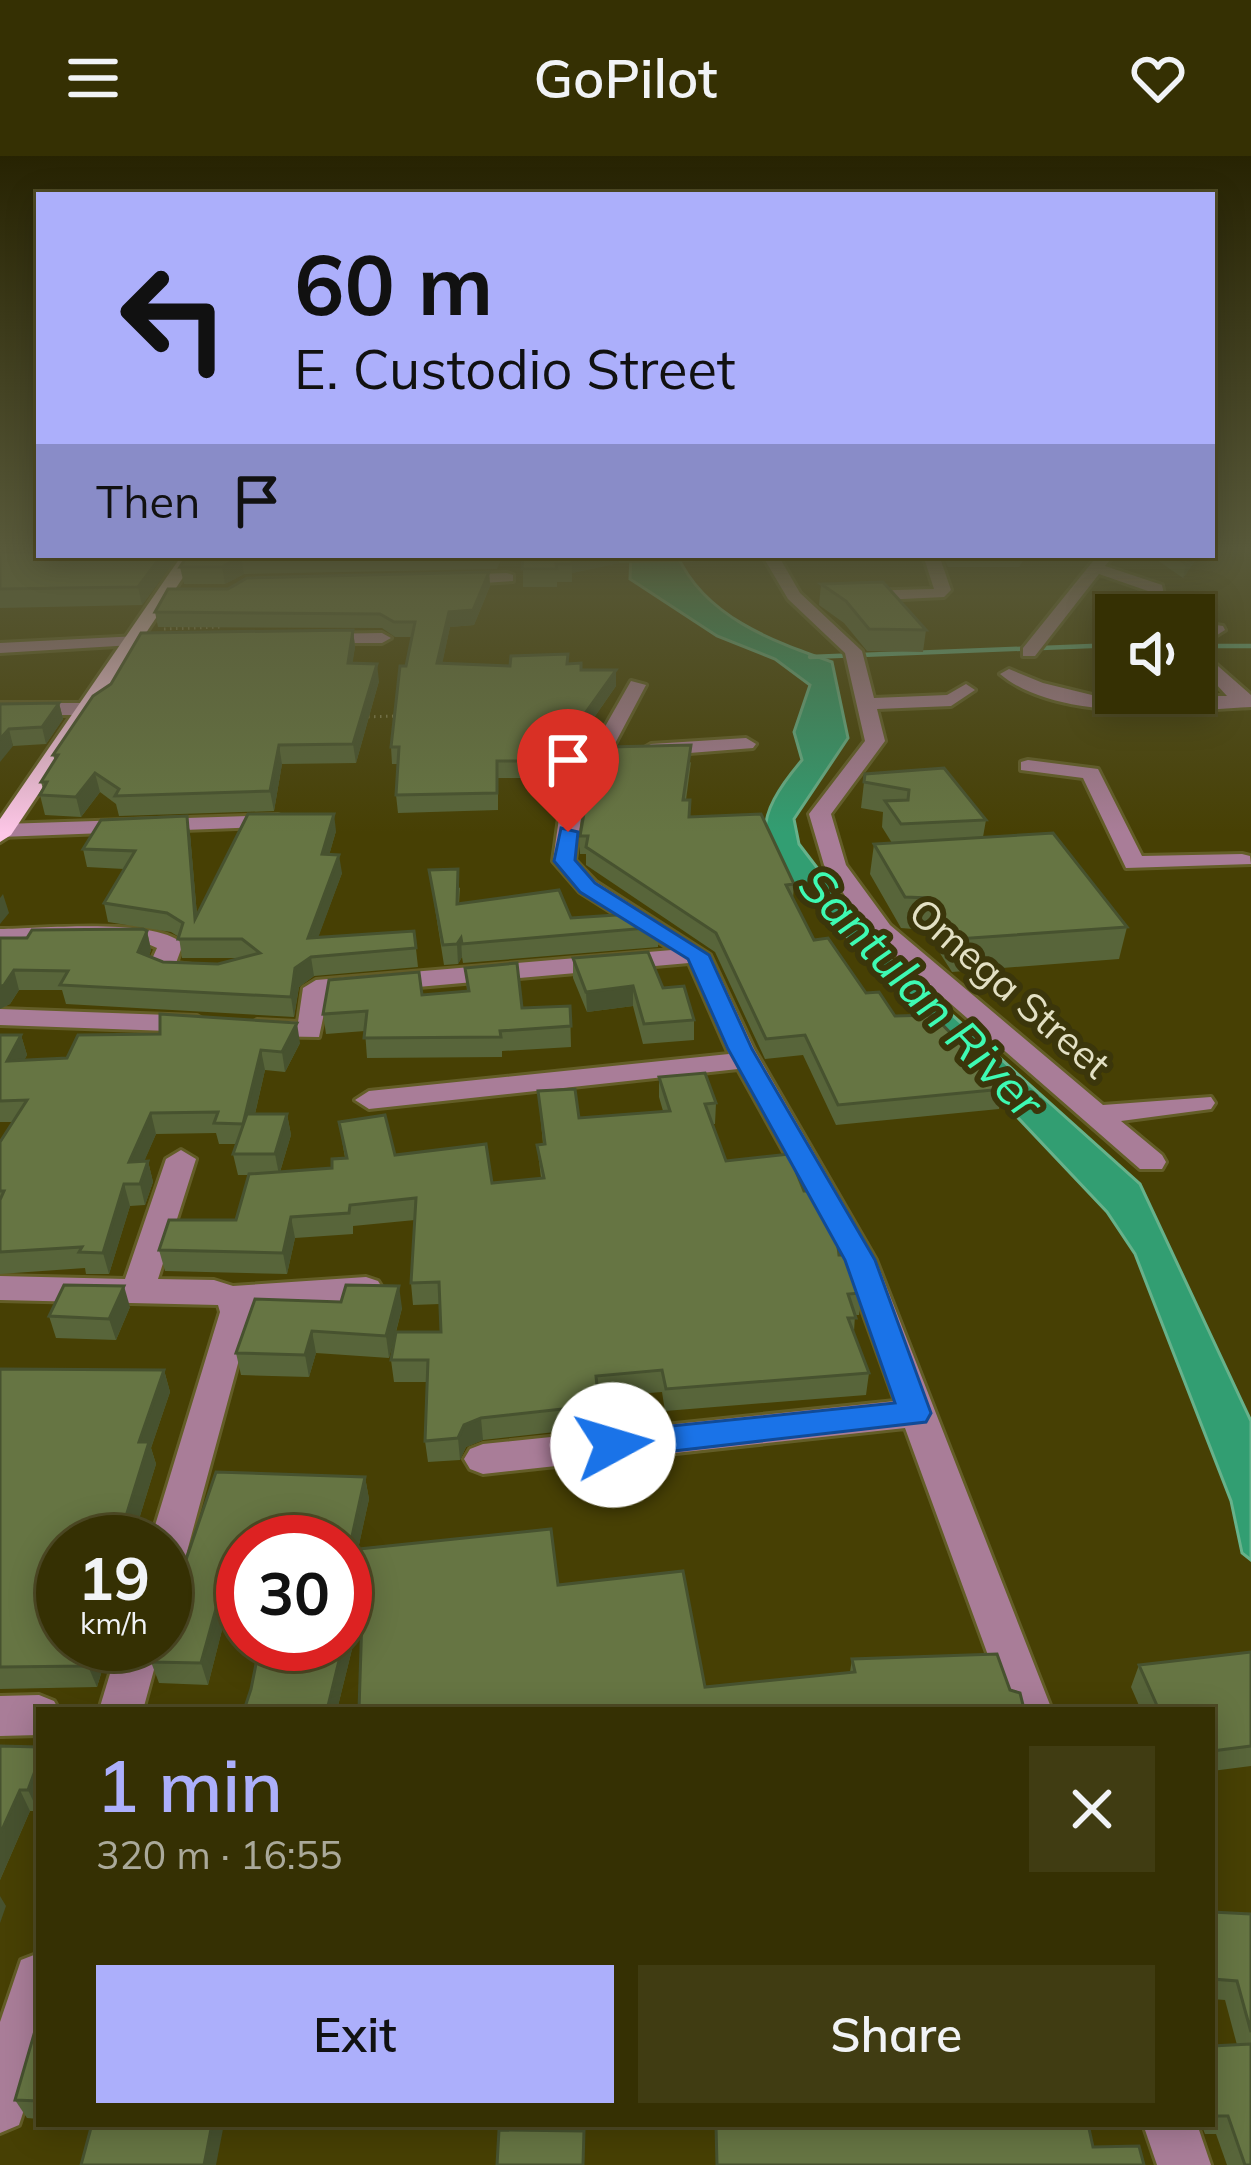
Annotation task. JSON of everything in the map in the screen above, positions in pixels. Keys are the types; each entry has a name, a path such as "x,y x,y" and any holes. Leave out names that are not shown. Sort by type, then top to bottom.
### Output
{"main road":[{"path":"5,824 135,646"}],"street":[{"path":"0,648 35,646"},
{"name":"Omega Street","path":"844,646 854,656 875,741 820,814 881,930 1151,1162"},
{"path":"1029,652 1034,646"},
{"path":"1215,671 1247,702"},
{"path":"1009,674 1041,689 1094,700 1247,702"},
{"path":"637,685 572,804 564,861 588,887 698,955 752,1069 860,1260 1029,1707"},
{"path":"866,704 951,700 966,690"},
{"path":"0,710 85,710"},
{"path":"604,749 689,751 746,744"},
{"path":"1028,766 1090,773 1134,863 1248,859"},
{"path":"5,824 278,821"},
{"path":"5,824 79,822"},
{"path":"0,936 150,937 171,944 160,970 226,971"},
{"path":"0,1018 92,1017 310,1031 316,988 698,955"},
{"path":"588,1093 752,1069"},
{"path":"369,1100 752,1069"},
{"path":"1096,1115 1201,1103"},
{"path":"138,1290 181,1159"},
{"path":"0,1288 214,1292 232,1298 366,1289"},
{"path":"178,1515 237,1312 232,1298"},
{"path":"483,1459 915,1413"},
{"path":"122,1707 132,1671"},
{"path":"0,1716 36,1715"},
{"path":"0,2106 36,1988"},
{"path":"1171,2127 1184,2165"}],"path":[{"path":"351,717 417,716"}],"water":[{"name":"Santulan River","path":"742,646 788,646 832,662 848,738 794,819 799,844 880,950 1140,1184 1251,1421 1251,1560 1242,1553 1231,1501 1135,1254 1107,1212 791,881 768,848 767,816 802,760 794,732 810,685 775,659"}],"building":[{"path":"133,646 351,646 348,663 377,664 353,744 279,745 270,791 115,796 119,789 95,773 76,797 40,795 47,782 41,782 58,755 53,755 93,696 111,684"},
{"path":"410,646 441,646 437,663 510,666 511,656 568,654 567,664 581,663 581,670 616,670 551,761 497,761 497,793 396,795 399,747 391,747 400,666 406,666"},
{"path":"59,703 42,727 9,729 0,739 0,704"},
{"path":"691,745 683,800 690,800 689,817 761,814 794,884 786,885 814,940 828,938 866,993 879,992 895,1016 933,1015 970,1053 975,1052 1003,1089 838,1105 805,1035 766,1039 716,933 586,847 588,836 580,836 587,796 609,747"},
{"path":"944,768 986,820 901,824 885,801 908,800 909,790 864,782 865,774"},
{"path":"248,814 334,814 322,854 339,855 308,938 414,931 416,948 311,957 295,968 291,997 60,985 68,971 14,970 0,987 0,938 27,938 32,930 143,929 147,931 138,952 163,962 218,964 260,953 242,939 178,939 183,923 167,913 104,903 135,851 83,849 101,820 187,816 195,919"},
{"path":"1053,833 1127,927 957,939 930,898 905,897 874,844"},
{"path":"458,869 457,904 559,890 571,918 630,914 629,909 659,927 462,944 461,938 457,944 443,945 429,870"},
{"path":"648,952 663,988 684,986 694,1020 644,1024 633,986 586,992 573,958"},
{"path":"517,963 522,1008 570,1006 571,1026 500,1031 501,1037 364,1038 367,1011 323,1014 329,980 419,972 422,995 469,991 465,968"},
{"path":"160,1014 297,1023 282,1052 261,1050 243,1124 214,1123 218,1112 151,1113 129,1162 148,1161 140,1184 124,1184 103,1253 79,1252 82,1247 0,1252 4,1191 0,1191 0,1142 27,1100 0,1101 0,1035 21,1035 7,1061 67,1058 78,1035 160,1034"},
{"path":"705,1073 716,1103 705,1104 726,1161 789,1154 804,1191 814,1191 836,1230 839,1255 848,1255 862,1293 848,1294 856,1318 848,1318 869,1373 666,1389 662,1370 596,1376 599,1405 481,1418 464,1425 458,1438 425,1441 428,1360 391,1360 396,1332 441,1332 439,1282 411,1283 416,1198 350,1205 349,1213 291,1217 283,1253 159,1250 169,1220 236,1220 249,1174 332,1168 332,1159 347,1158 339,1122 385,1115 395,1155 486,1144 492,1183 544,1178 537,1145 545,1144 538,1091 575,1089 579,1118 670,1111 659,1077"},
{"path":"247,1114 287,1114 275,1154 233,1154"},
{"path":"64,1285 124,1286 109,1319 49,1316"},
{"path":"346,1285 399,1286 386,1336 312,1331 305,1355 236,1353 255,1299 341,1302"},
{"path":"0,1369 164,1370 139,1442 149,1442 126,1515 36,1515 36,1667 0,1667"},
{"path":"216,1472 365,1477 357,1515 216,1515 216,1609 201,1663 192,1663 192,1542"},
{"path":"551,1529 558,1585 683,1571 705,1687 855,1672 852,1659 997,1654 1010,1690 1020,1693 1024,1707 359,1707 360,1671 372,1671 372,1548"},
{"path":"1251,1652 1251,1746 1215,1751 1215,1707 1158,1707 1139,1665"},
{"path":"255,1671 336,1671 328,1707 245,1707"},
{"path":"0,1746 36,1747 36,1768 28,1790 20,1790 0,1834"},
{"path":"1215,1912 1251,1914 1251,2032 1237,1981 1215,1979"},
{"path":"36,2027 36,2101 15,2100"},
{"path":"1251,2044 1251,2165 1245,2165 1228,2116 1217,2116 1215,2111 1215,2046"},
{"path":"91,2127 211,2127 204,2165 81,2165"},
{"path":"716,2127 1089,2127 1093,2147 1139,2146 1144,2165 717,2165"},
{"path":"499,2130 584,2131 583,2165 497,2165"}],"waterway":[{"path":"810,657 1095,646"},
{"path":"1215,646 1251,646"}],"route":[{"path":"568,832 564,861 588,887 698,955 740,1049 860,1260 915,1413 613,1445"}]}
